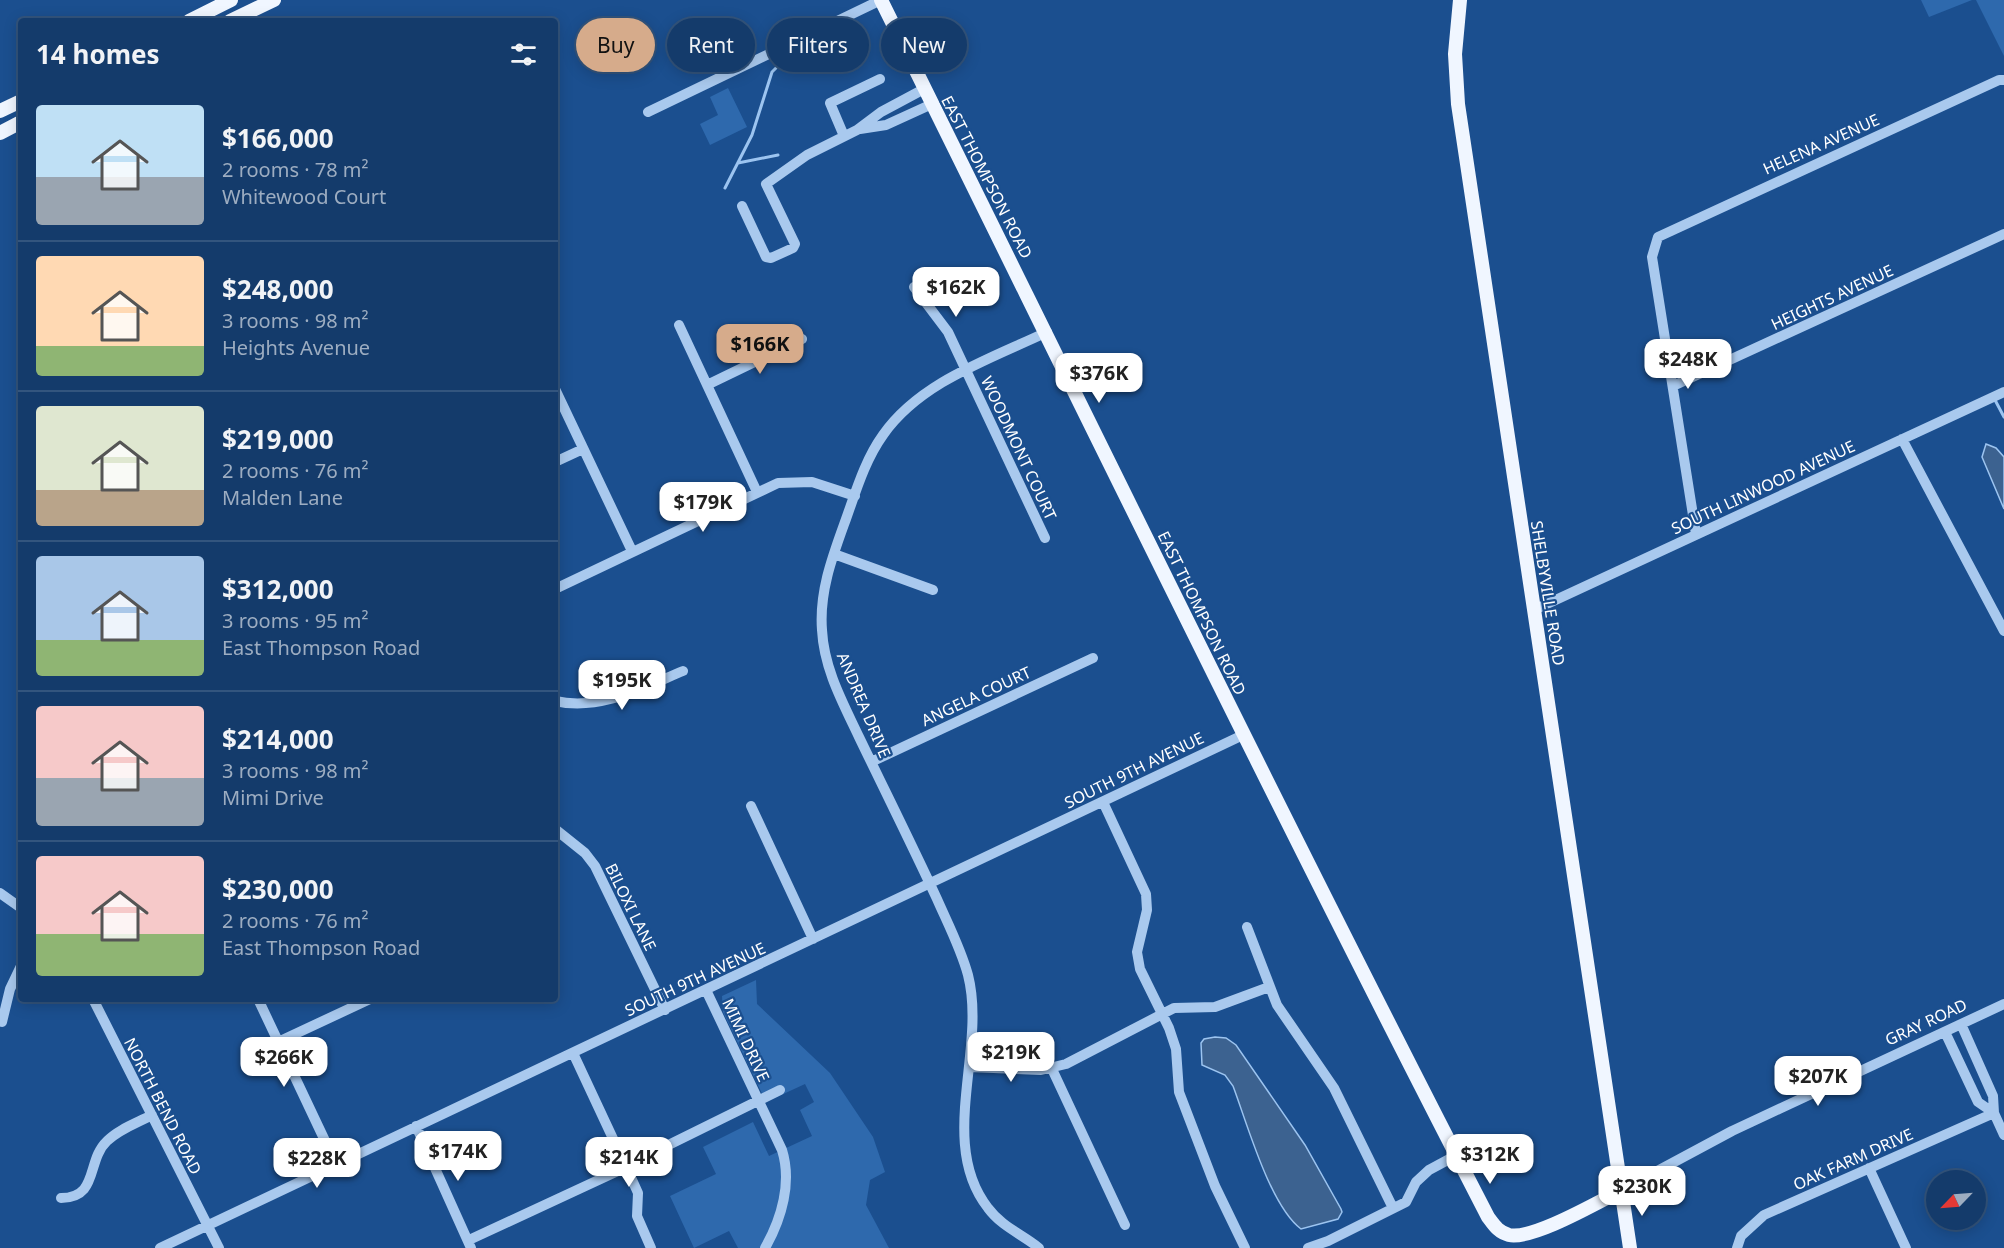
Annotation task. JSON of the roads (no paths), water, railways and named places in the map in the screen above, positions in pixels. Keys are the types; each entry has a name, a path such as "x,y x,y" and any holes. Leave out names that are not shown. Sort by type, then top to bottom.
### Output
{"main road":[{"path":"195,18 231,0"},
{"path":"236,18 274,0"},
{"name":"EAST THOMPSON ROAD","path":"881,0 1047,332 1243,735 1455,1156 1488,1216 1496,1228 1505,1233"},
{"name":"SHELBYVILLE ROAD","path":"1460,0 1455,54 1458,104 1622,1190"},
{"path":"0,111 18,102"},
{"path":"3,131 18,124"},
{"path":"3,131 18,128"},
{"path":"1622,1190 1630,1248"},
{"name":"GRAY ROAD","path":"1505,1233 1529,1233 1622,1190"}],"street":[{"path":"648,112 881,0"},
{"path":"844,136 830,103 880,79"},
{"name":"HELENA AVENUE","path":"1673,386 1652,256 1654,242 1665,231 1988,85 2004,80"},
{"path":"742,206 768,258 793,248 795,244 766,184 807,155 857,129 881,112 924,88"},
{"path":"857,129 886,125 932,104"},
{"name":"HEIGHTS AVENUE","path":"1673,386 2004,234"},
{"name":"WOODMONT COURT","path":"914,286 948,332 1045,538"},
{"path":"679,325 757,492"},
{"name":"ANDREA DRIVE","path":"1039,1248 994,1216 979,1196 970,1176 965,1143 973,1009 971,987 963,958 930,884 836,688 823,645 823,595 834,554 868,460 893,422 917,399 966,371 1047,332"},
{"path":"706,385 802,339"},
{"path":"1673,386 1696,534"},
{"name":"SOUTH LINWOOD AVENUE","path":"1534,610 2004,392"},
{"path":"558,395 632,551"},
{"path":"1902,439 2004,631"},
{"path":"558,461 583,449"},
{"path":"558,588 778,483 803,481 824,484 855,496"},
{"path":"834,554 933,590"},
{"name":"ANGELA COURT","path":"871,762 1093,658"},
{"path":"558,701 576,704 601,702 625,695 683,671"},
{"name":"SOUTH 9TH AVENUE","path":"160,1248 1243,735"},
{"path":"1103,802 1146,894 1147,910 1138,944 1138,960 1176,1049 1179,1092 1215,1186 1245,1248"},
{"path":"751,806 813,939"},
{"name":"BILOXI LANE","path":"558,831 585,853 600,873 665,1010"},
{"path":"0,894 18,907"},
{"path":"1247,927 1269,987 1285,1019 1334,1088 1393,1208"},
{"path":"2,1022 10,989 18,972"},
{"path":"969,1067 1052,1069 1178,1007 1215,1007 1269,987"},
{"name":"MIMI DRIVE","path":"706,990 759,1102"},
{"name":"NORTH BEND ROAD","path":"95,1002 219,1248"},
{"path":"259,1002 336,1164"},
{"path":"278,1042 364,1002"},
{"name":"GRAY ROAD","path":"1622,1190 1732,1131 2004,1004"},
{"path":"1961,1024 1993,1096 1994,1113 2004,1135"},
{"path":"1945,1032 1978,1102 1994,1113"},
{"path":"573,1053 638,1193 637,1216 651,1248"},
{"path":"1052,1069 1125,1225"},
{"name":"MIMI DRIVE","path":"470,1244 780,1090"},
{"path":"759,1102 782,1150 788,1175 786,1191 765,1248"},
{"name":"OAK FARM DRIVE","path":"1737,1248 1741,1236 1764,1215 1994,1113"},
{"path":"62,1198 73,1198 82,1192 89,1182 97,1155 107,1141 116,1133 152,1115"},
{"path":"416,1126 470,1244"},
{"path":"1308,1248 1328,1241 1406,1202 1416,1182 1429,1170 1455,1156"},
{"path":"1869,1168 1906,1248"}],"waterway":[{"path":"725,188 752,135 772,72"},
{"path":"738,163 778,155"},
{"path":"1995,400 2004,417"}]}
